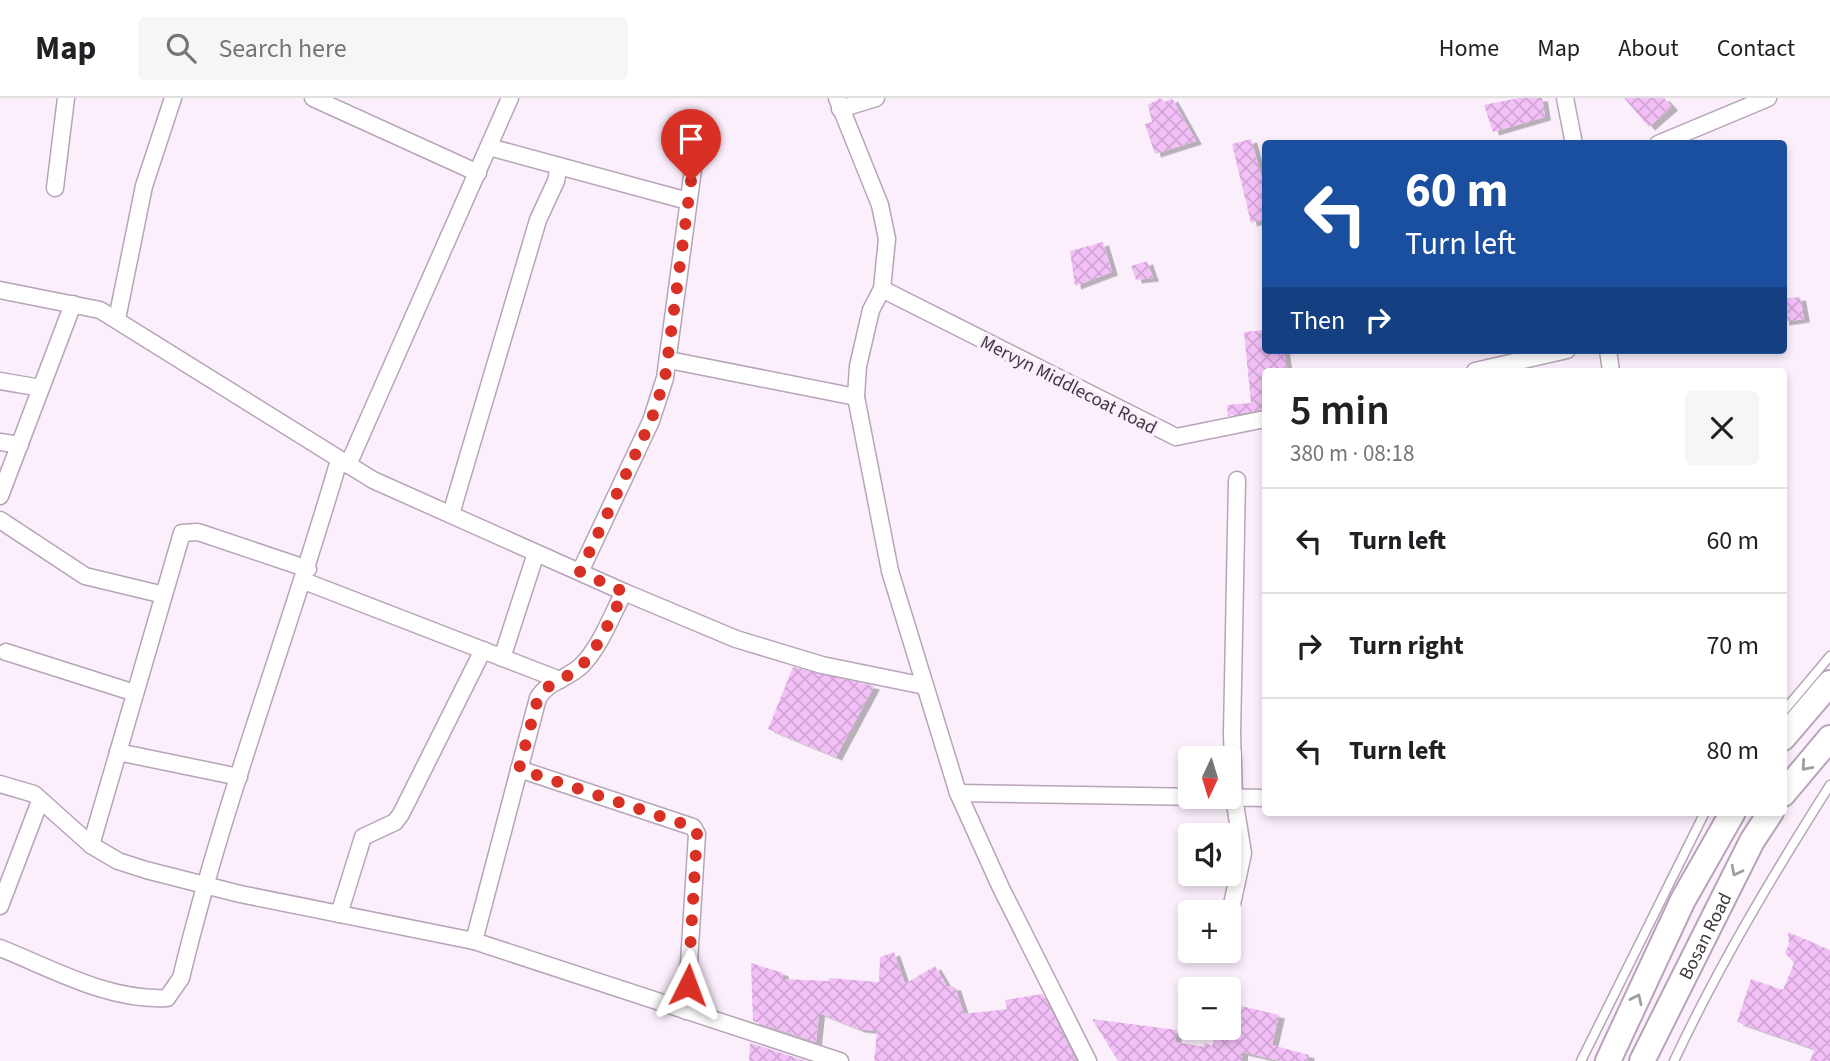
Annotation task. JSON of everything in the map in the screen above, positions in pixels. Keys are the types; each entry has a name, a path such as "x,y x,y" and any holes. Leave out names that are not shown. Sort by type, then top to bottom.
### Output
{"main road":[{"path":"1787,733 1830,683"},
{"path":"1787,789 1830,738"},
{"name":"Bosan Road","path":"1608,1061 1683,900 1731,816"},
{"name":"Bosan Road","path":"1642,1061 1752,841 1768,816"}],"street":[{"path":"55,188 66,98"},
{"path":"117,318 144,186 173,98"},
{"path":"313,98 478,173"},
{"path":"0,948 107,991 167,998 181,978 203,885 344,462 510,98"},
{"path":"876,98 838,104 880,205 887,239 882,289 871,310 858,366 856,397 890,571 958,793 1001,888 1088,1061"},
{"path":"1564,98 1573,140"},
{"path":"1668,140 1768,98"},
{"path":"489,147 688,201"},
{"path":"580,572 651,421 669,360 694,162"},
{"path":"451,513 528,251 559,166"},
{"name":"Mervyn Middlecoat Road","path":"882,289 1176,437 1262,420"},
{"path":"0,290 100,310 117,318 373,480 624,592 737,639 822,665 925,686"},
{"path":"0,496 73,304"},
{"path":"1488,368 1549,354"},
{"path":"669,360 856,397"},
{"path":"0,381 41,388"},
{"path":"0,442 20,445"},
{"path":"1232,746 1237,480"},
{"path":"0,520 85,576 164,595"},
{"path":"91,845 182,533 188,530 306,575 560,680"},
{"path":"502,658 536,553"},
{"path":"474,941 538,698 544,687 585,663 624,592"},
{"path":"339,914 363,837 395,822 401,814 483,650"},
{"path":"6,652 135,693"},
{"path":"118,752 239,777"},
{"path":"519,769 693,827 697,834 686,1011"},
{"path":"0,784 26,791 91,845 118,861 203,885 474,941 840,1061"},
{"path":"958,793 1050,792 1178,796"},
{"path":"1241,798 1262,798"},
{"path":"0,906 40,801"},
{"path":"1233,900 1243,853 1236,809"}],"lane":[{"path":"1787,707 1830,656"},
{"path":"1674,1061 1709,986 1775,872 1830,785"},
{"path":"1581,1061 1703,816"}],"building":[{"path":"1160,98 1165,102 1172,98 1196,141 1155,154 1145,124 1152,122 1148,105"},
{"path":"1519,98 1542,98 1545,117 1493,132 1484,105"},
{"path":"1624,98 1664,98 1672,107 1649,127"},
{"path":"1251,139 1262,178 1262,220 1251,223 1232,144"},
{"path":"1103,242 1112,272 1075,286 1070,251"},
{"path":"1147,261 1153,278 1136,280 1131,266"},
{"path":"1800,297 1804,319 1787,321 1787,299"},
{"path":"1262,330 1262,354 1285,354 1287,368 1262,368 1262,410 1228,416 1227,405 1251,403 1244,332"},
{"path":"793,667 874,686 836,757 768,729"},
{"path":"1788,932 1830,950 1830,1061 1810,1061 1815,1049 1737,1022 1751,979 1783,990 1794,963 1785,953 1789,944"},
{"path":"894,952 905,984 935,966 947,986 955,987 964,1014 1007,1009 1005,1000 1043,994 1076,1061 874,1061 877,1031 859,1029 819,1013 816,1042 753,1021 751,963 783,973 782,979 829,981 829,978 879,982 880,957"},
{"path":"1241,1006 1279,1015 1272,1045 1309,1055 1307,1061 1280,1061 1242,1052 1242,1061 1118,1061 1092,1019 1177,1030 1175,1042 1204,1047 1205,1042 1212,1047 1214,1040 1241,1040"},
{"path":"750,1043 806,1061 749,1061"}],"route":[{"path":"688,985 697,834 693,827 519,769 538,698 544,687 576,671 585,663 624,592 580,572 658,403 669,360 691,181"}]}
